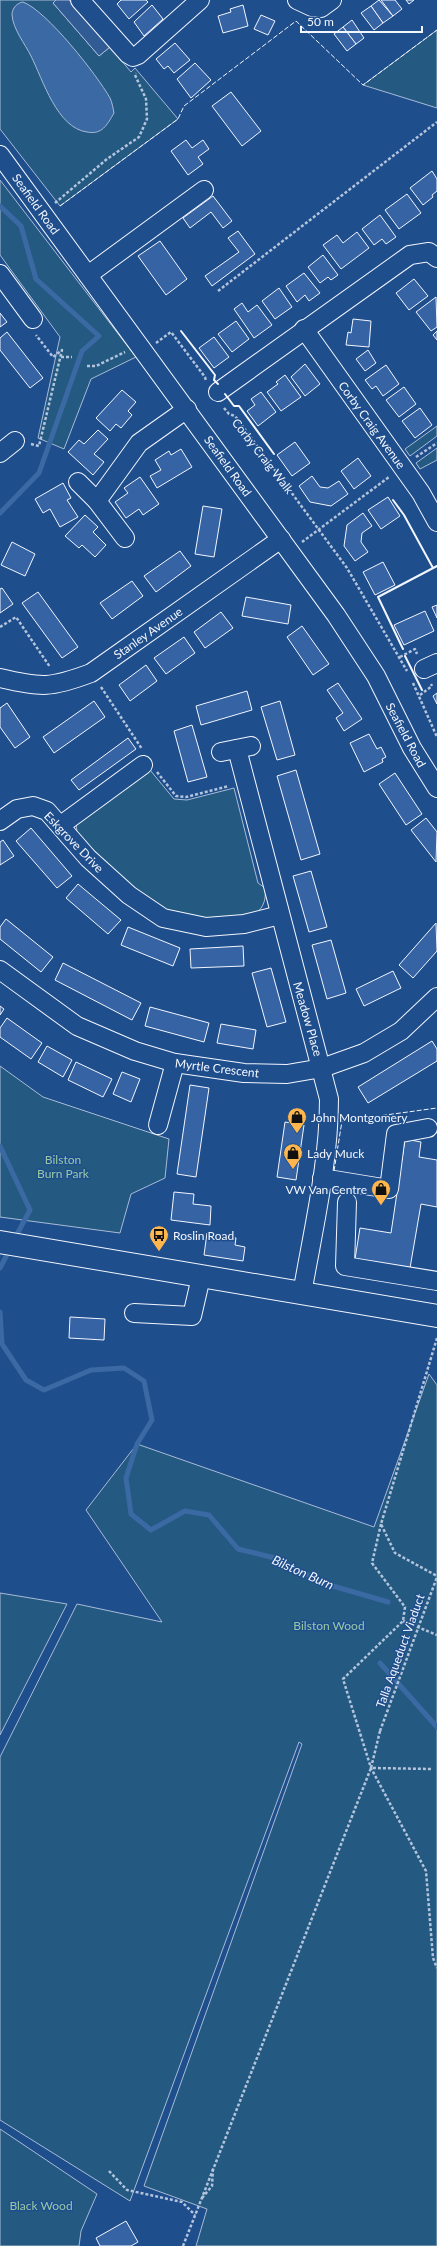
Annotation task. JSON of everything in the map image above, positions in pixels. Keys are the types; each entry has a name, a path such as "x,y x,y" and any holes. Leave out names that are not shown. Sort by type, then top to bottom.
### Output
{"main road":[{"path":"1,1242 437,1316"}],"street":[{"path":"80,0 128,54 133,56 138,55 200,0"},
{"path":"296,0 312,7 321,8 332,0"},
{"name":"Seafield Road","path":"0,155 286,545 376,676 412,748 437,788"},
{"path":"88,275 204,190"},
{"path":"214,393 410,255 428,252 437,258"},
{"path":"0,274 33,318"},
{"name":"Corby Craig Avenue","path":"304,329 421,493 437,522"},
{"path":"97,501 139,442 187,409"},
{"path":"0,453 15,441"},
{"path":"78,482 97,501 125,538"},
{"name":"Stanley Avenue","path":"0,678 35,686 62,684 92,673 286,545"},
{"name":"Meadow Place","path":"236,749 329,1099 329,1120 322,1178 302,1294"},
{"path":"61,825 146,761"},
{"name":"Eskgrove Drive","path":"0,821 17,809 33,806 47,811 61,825 88,858 117,885 128,895 163,918 206,927 244,924 280,916"},
{"name":"Myrtle Crescent","path":"0,970 77,1026 135,1051 175,1063 244,1073 287,1074 322,1068 364,1053 401,1031 437,998"},
{"path":"158,1125 175,1063"},
{"path":"322,1178 389,1189 396,1134 428,1128"},
{"path":"347,1202 345,1266 437,1281"},
{"path":"134,1313 192,1316 201,1277"}],"path":[{"path":"43,214 107,160 139,137 147,119 146,99 135,75 139,67"},
{"path":"218,291 437,122"},
{"path":"15,441 39,446 61,357 62,350 53,357 31,329 33,318"},
{"name":"Corby Craig Walk","path":"142,348 171,332 205,377 229,414 236,416 347,568 400,657 420,695 437,737"},
{"path":"86,366 96,366 142,348"},
{"path":"61,357 72,357"},
{"path":"286,545 319,530 402,467 437,443"},
{"path":"0,627 16,617 62,684"},
{"path":"92,673 146,761 176,796 186,797 245,782"},
{"path":"437,1338 381,1524 372,1563 405,1607 403,1621 343,1680 371,1768 426,1871 433,1958 437,1968"},
{"path":"381,1524 395,1553 437,1577"},
{"name":"Talla Aqueduct Viaduct","path":"201,2199 371,1768 380,1731 437,1577"},
{"path":"403,1621 437,1635"},
{"path":"371,1768 432,1769"},
{"path":"183,2246 201,2199 212,2186 213,2166"},
{"path":"109,2170 127,2190 182,2202 195,2215"}],"green space":[{"path":"0,0 56,0 53,3 99,56 110,47 131,72 135,68 178,119 60,206 0,129"},
{"path":"437,30 437,108 363,85"},
{"path":"0,180 136,357 91,379 64,449 38,438 60,337 0,255"},
{"path":"437,426 437,436 410,456 405,449"},
{"path":"437,448 437,460 420,469 416,463"},
{"path":"150,770 174,799 187,800 234,788 258,883 265,888 265,899 258,912 242,917 214,918 194,917 167,910 141,895 118,876 77,832 76,824"},
{"name":"Bilston Burn Park","path":"0,1066 43,1097 169,1139 165,1178 131,1194 120,1233 0,1217"},
{"name":"Bilston Wood","path":"429,1374 437,1385 437,2246 196,2246 207,2209 144,2186 302,1744 299,1742 130,2201 0,2120 0,1757 77,1604 162,1622 86,1510 137,1444 374,1527"},
{"path":"0,1593 67,1604 0,1735"},
{"name":"Black Wood","path":"0,2129 97,2194 81,2231 79,2246 0,2246"}],"shaded area":[{"path":"56,0 69,0 110,47 99,56 53,3"},
{"path":"23,2 33,8 58,30 104,88 112,103 114,113 104,128 92,133 76,129 59,113 46,90 13,20 12,12 14,8"}],"building":[{"path":"121,0 146,0 148,2 129,19 117,4"},
{"path":"379,0 393,16 383,23 371,6"},
{"path":"381,0 395,0 402,9 393,16"},
{"path":"406,0 414,0 409,4"},
{"path":"152,5 163,19 144,36 134,22"},
{"path":"243,5 248,26 223,33 218,16 231,12 230,9"},
{"path":"371,6 383,23 374,30 361,13"},
{"path":"261,15 275,21 268,35 254,29"},
{"path":"352,20 364,38 356,44 343,27"},
{"path":"343,27 356,44 347,51 334,34"},
{"path":"175,43 190,60 174,73 168,66 164,69 156,59"},
{"path":"195,63 211,80 191,98 177,79"},
{"path":"231,92 261,131 242,146 212,106"},
{"path":"186,140 192,148 203,140 209,149 198,157 203,164 188,175 171,151"},
{"path":"432,171 437,179 437,191 432,195 433,197 423,205 410,188"},
{"path":"407,194 421,213 399,229 385,210"},
{"path":"213,196 232,221 223,228 211,212 190,228 183,218"},
{"path":"380,215 396,237 386,244 382,239 374,245 362,229"},
{"path":"238,231 255,254 212,286 205,276 239,252 228,238"},
{"path":"357,232 369,248 341,269 323,245 337,235 343,243"},
{"path":"160,241 187,279 166,295 138,256"},
{"path":"323,255 338,275 331,280 328,277 320,283 308,267"},
{"path":"304,273 320,293 309,301 305,295 297,302 286,286"},
{"path":"414,279 428,296 409,310 396,293"},
{"path":"279,288 292,307 275,319 262,301"},
{"path":"436,297 437,327 431,331 416,312"},
{"path":"242,303 248,312 257,305 272,325 254,338 234,309"},
{"path":"0,313 7,322 0,327"},
{"path":"353,319 371,321 369,347 346,345 348,332 351,333"},
{"path":"236,321 249,339 232,352 218,334"},
{"path":"437,331 437,340 433,335"},
{"path":"7,332 43,378 30,388 0,350 0,338"},
{"path":"214,337 229,357 214,368 199,348"},
{"path":"368,350 376,363 365,371 356,359"},
{"path":"305,364 320,384 305,396 291,377"},
{"path":"386,365 399,384 383,396 376,386 372,389 365,380"},
{"path":"285,375 301,397 281,411 267,392 278,384 276,382"},
{"path":"404,387 416,404 399,417 386,400"},
{"path":"122,390 136,402 128,411 132,415 121,428 116,424 110,431 96,418"},
{"path":"261,392 276,412 258,426 247,411 255,405 251,399"},
{"path":"420,408 432,425 415,438 402,421"},
{"path":"98,430 108,439 94,454 104,462 93,475 68,452 79,440 84,444"},
{"path":"295,442 310,463 292,476 277,455"},
{"path":"181,449 192,467 157,488 150,476 161,470 155,460 169,451 171,455"},
{"path":"358,458 371,476 354,489 341,471"},
{"path":"312,476 320,487 328,488 339,481 348,494 331,506 310,502 299,486"},
{"path":"140,477 159,504 143,515 139,509 126,518 115,502 128,493 124,488"},
{"path":"63,483 71,498 67,500 78,517 60,527 50,509 43,513 35,499"},
{"path":"388,497 400,516 381,529 368,510"},
{"path":"203,506 222,509 214,557 195,554"},
{"path":"363,513 372,526 362,533 361,542 368,552 355,561 344,546 347,525"},
{"path":"85,515 98,527 93,532 106,545 95,557 82,545 79,548 65,536"},
{"path":"12,542 35,554 25,576 1,565"},
{"path":"180,551 191,566 156,592 144,576"},
{"path":"383,562 395,585 375,595 363,572"},
{"path":"132,581 143,596 112,619 100,603"},
{"path":"2,588 13,604 0,613 0,589"},
{"path":"38,592 78,647 62,658 22,603"},
{"path":"246,597 291,605 288,624 242,616"},
{"path":"437,605 437,618 432,607"},
{"path":"425,611 434,631 404,645 394,625"},
{"path":"221,612 233,628 205,648 194,632"},
{"path":"302,626 329,664 313,675 287,637"},
{"path":"184,637 195,653 166,674 154,658"},
{"path":"146,665 157,681 130,701 119,685"},
{"path":"338,683 362,719 344,731 336,718 343,713 327,690"},
{"path":"247,691 252,710 201,725 196,706"},
{"path":"437,693 437,704 433,696"},
{"path":"94,701 105,717 54,753 43,737"},
{"path":"280,701 295,755 277,760 261,707"},
{"path":"7,703 30,737 15,748 0,727 0,708"},
{"path":"192,725 207,777 188,782 174,731"},
{"path":"369,734 377,749 381,747 386,757 382,759 383,762 364,772 350,743"},
{"path":"128,738 136,749 79,790 71,780"},
{"path":"296,770 320,854 301,860 277,776"},
{"path":"395,773 422,814 406,825 379,784"},
{"path":"426,818 437,832 436,862 411,830"},
{"path":"31,828 72,876 57,888 16,841"},
{"path":"3,840 14,856 0,865 0,842"},
{"path":"311,871 327,927 309,932 293,876"},
{"path":"78,884 121,920 108,934 66,898"},
{"path":"6,919 53,957 41,972 0,939 0,927"},
{"path":"436,923 437,951 413,978 399,965"},
{"path":"128,927 180,948 173,966 121,945"},
{"path":"331,940 346,993 327,999 312,945"},
{"path":"243,946 244,966 191,968 190,949"},
{"path":"63,963 141,1003 132,1020 55,980"},
{"path":"271,968 286,1022 267,1027 252,973"},
{"path":"393,971 401,988 364,1006 356,989"},
{"path":"0,1006 4,1009 0,1015"},
{"path":"150,1007 209,1023 204,1042 145,1026"},
{"path":"7,1018 42,1043 31,1059 0,1037 0,1028"},
{"path":"221,1024 256,1030 253,1049 217,1043"},
{"path":"432,1041 437,1049 437,1061 368,1103 358,1087"},
{"path":"47,1046 72,1060 63,1077 38,1062"},
{"path":"76,1062 112,1079 103,1097 68,1080"},
{"path":"122,1072 140,1079 131,1102 113,1094"},
{"path":"190,1085 209,1088 196,1177 177,1174"},
{"path":"285,1122 304,1125 296,1180 277,1177"},
{"path":"405,1139 421,1142 419,1157 437,1160 437,1207 421,1204 410,1268 355,1259 360,1228 391,1233"},
{"path":"174,1192 194,1194 193,1204 211,1206 210,1225 171,1220"},
{"path":"207,1233 236,1238 235,1245 245,1247 243,1261 204,1255"},
{"path":"70,1317 105,1319 104,1340 69,1338"},
{"path":"126,2221 138,2242 131,2246 100,2246 96,2238"}],"waterway":[{"path":"0,206 21,226 36,279 99,336 82,351 39,473 0,513"},
{"name":"Bilston Burn","path":"0,1146 30,1210 15,1238"},
{"name":"Bilston Burn","path":"0,1268 10,1249"},
{"name":"Bilston Burn","path":"0,1312 2,1344 26,1380 44,1390 91,1370 124,1368 144,1381 152,1420 137,1444 126,1478 131,1514 151,1530 185,1511 209,1515 238,1549 275,1558 326,1584 388,1602"},
{"name":"Bilston Burn","path":"380,1663 437,1727"}],"fence":[{"path":"60,206 178,119 184,106 296,21 363,85 437,30"},
{"path":"334,1171 342,1121 437,1108"}],"wall":[{"path":"181,331 215,375 214,380 218,384"},
{"path":"225,394 234,406 239,406 274,454"},
{"path":"393,500 404,515 433,568"},
{"path":"403,649 378,597 437,566"},
{"path":"405,656 422,690"}],"place":[{"name":"John Montgomery","path":"297,1134"},
{"name":"Lady Muck","path":"293,1170"},
{"name":"VW Van Centre","path":"381,1206"},
{"name":"Roslin Road","path":"159,1252"}]}
